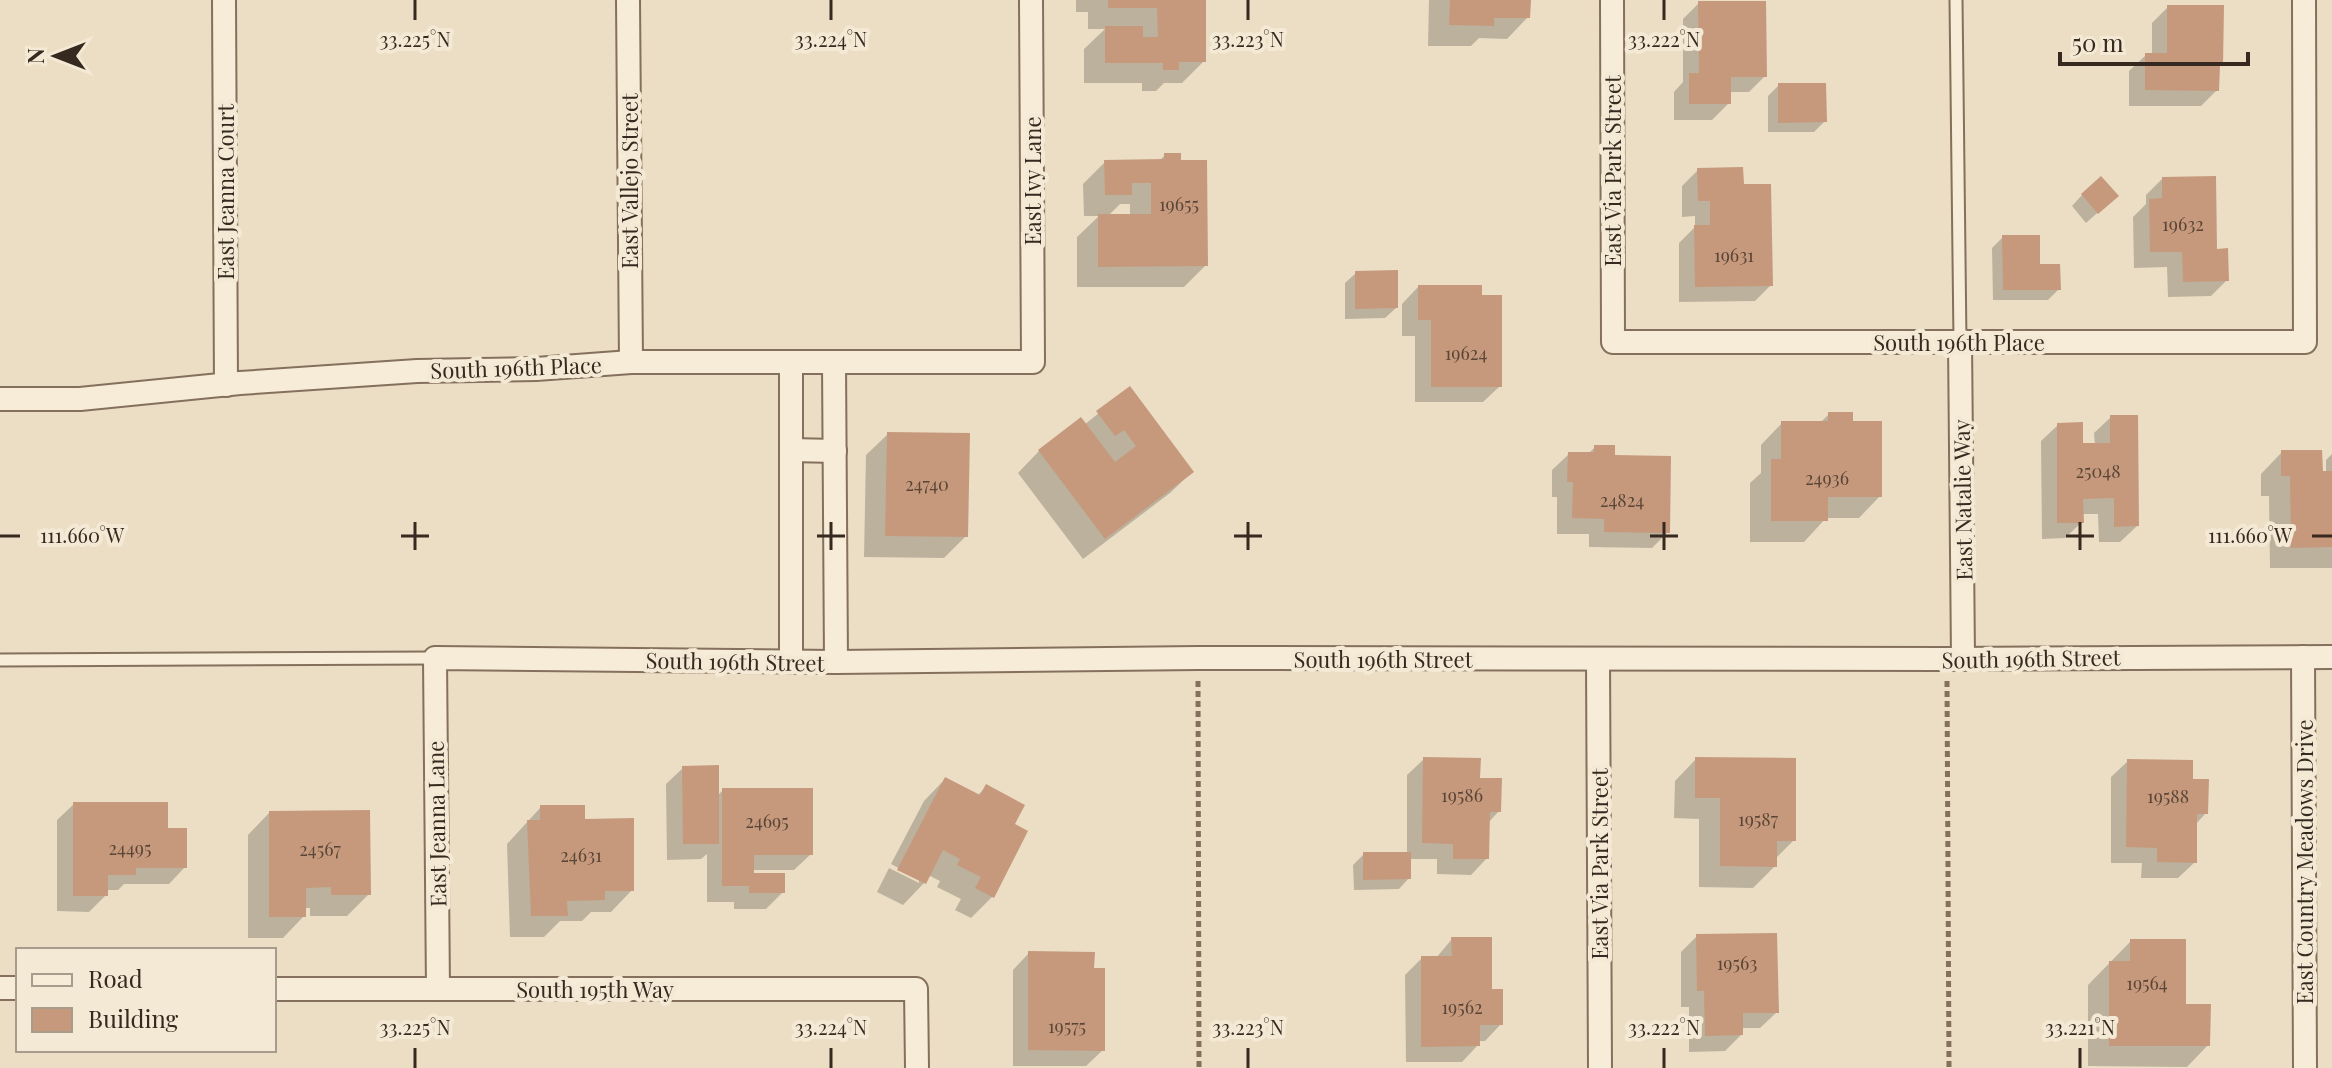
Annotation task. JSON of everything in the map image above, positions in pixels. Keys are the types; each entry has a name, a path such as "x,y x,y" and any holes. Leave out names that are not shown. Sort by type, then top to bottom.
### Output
{"street":[{"name":"East Jeanna Court","path":"224,0 226,385"},
{"name":"East Vallejo Street","path":"628,0 631,362"},
{"name":"East Ivy Lane","path":"1031,0 1033,362"},
{"name":"East Via Park Street","path":"1612,0 1613,342"},
{"name":"South 196th Place","path":"1613,342 2305,342 2304,0"},
{"name":"East Natalie Way","path":"1955,658 1960,342"},
{"name":"South 196th Place","path":"0,399 80,399 417,371 536,369 631,362 1033,362"},
{"path":"791,362 791,662"},
{"path":"834,362 836,662"},
{"path":"791,450 835,451"},
{"name":"East Country Meadows Drive","path":"2303,657 2305,1068"},
{"name":"South 196th Street","path":"435,658 836,662 1198,658 2332,657"},
{"name":"East Jeanna Lane","path":"435,658 438,989"},
{"name":"East Via Park Street","path":"1598,659 1600,1068"},
{"name":"South 195th Way","path":"276,989 916,989 917,1068"}],"lane":[{"path":"1956,0 1960,342"},
{"path":"0,660 435,658"}],"path":[{"path":"1198,658 1199,1068"},
{"path":"1949,1068 1955,658"}],"building":[{"path":"1108,0 1206,0 1206,62 1179,62 1179,70 1163,70 1163,63 1105,63 1105,26 1143,26 1143,37 1158,37 1157,8 1108,8"},
{"path":"1450,0 1531,0 1530,18 1494,18 1494,26 1449,25"},
{"path":"1698,1 1766,1 1767,77 1731,77 1731,104 1689,104 1689,73 1699,73"},
{"path":"2167,5 2224,5 2223,66 2220,66 2219,91 2145,90 2145,53 2167,53"},
{"path":"1778,83 1826,83 1827,122 1778,123"},
{"path":"1164,153 1181,153 1181,160 1207,160 1208,266 1098,267 1098,214 1151,214 1151,183 1132,183 1132,195 1105,195 1104,160 1164,159"},
{"path":"1743,167 1744,184 1771,184 1773,286 1695,287 1694,225 1710,225 1710,201 1698,201 1697,168"},
{"path":"2101,176 2119,196 2098,214 2081,194"},
{"path":"2216,176 2217,249 2228,248 2229,281 2183,282 2182,252 2150,252 2149,199 2162,198 2162,177"},
{"path":"2002,235 2040,235 2040,264 2060,264 2061,290 2003,290"},
{"path":"1398,270 1398,308 1355,309 1355,271"},
{"path":"1418,285 1482,285 1482,295 1502,295 1502,387 1431,387 1431,320 1418,320"},
{"path":"1130,386 1194,472 1105,539 1038,450 1081,417 1115,462 1136,446 1124,430 1115,436 1096,411"},
{"path":"1828,412 1853,412 1853,421 1882,421 1882,497 1828,497 1828,521 1771,521 1771,459 1781,459 1781,421 1828,421"},
{"path":"2110,415 2138,415 2139,526 2114,527 2114,498 2083,499 2084,523 2057,523 2057,423 2083,422 2083,443 2110,443"},
{"path":"887,432 970,433 968,537 885,536"},
{"path":"1594,445 1615,445 1615,455 1671,456 1670,533 1604,532 1604,519 1572,518 1573,482 1567,482 1568,452 1594,452"},
{"path":"2281,450 2322,450 2323,471 2332,471 2332,547 2291,548 2290,476 2281,476"},
{"path":"1423,757 1481,758 1480,778 1502,778 1501,812 1490,812 1489,859 1453,859 1453,844 1422,843"},
{"path":"1695,757 1796,758 1796,841 1777,841 1777,867 1720,866 1720,798 1695,798"},
{"path":"2127,759 2193,760 2193,779 2209,779 2208,814 2197,814 2197,863 2157,862 2157,848 2126,847"},
{"path":"719,765 719,844 683,844 682,766"},
{"path":"945,777 980,795 986,784 1025,805 1015,824 1028,831 994,898 975,888 981,877 957,865 960,859 943,850 926,884 897,870"},
{"path":"722,788 813,788 813,855 754,855 754,873 785,873 785,893 749,893 749,886 722,886"},
{"path":"73,802 168,802 168,828 187,828 187,868 136,868 136,875 108,875 108,896 73,896"},
{"path":"540,805 585,805 585,819 634,818 634,891 605,891 605,900 567,901 568,916 531,916 527,820 540,820"},
{"path":"370,810 371,895 331,895 331,887 306,888 306,917 269,917 269,811"},
{"path":"1363,852 1411,852 1411,879 1363,880"},
{"path":"1777,933 1779,1013 1743,1013 1743,1035 1705,1036 1704,991 1697,991 1696,934"},
{"path":"1451,937 1492,937 1492,989 1503,989 1503,1025 1480,1025 1480,1046 1421,1047 1421,956 1452,956"},
{"path":"2130,939 2186,939 2186,1004 2211,1004 2210,1046 2109,1046 2109,961 2130,961"},
{"path":"1028,951 1095,952 1094,968 1105,968 1105,1051 1028,1050"}]}
